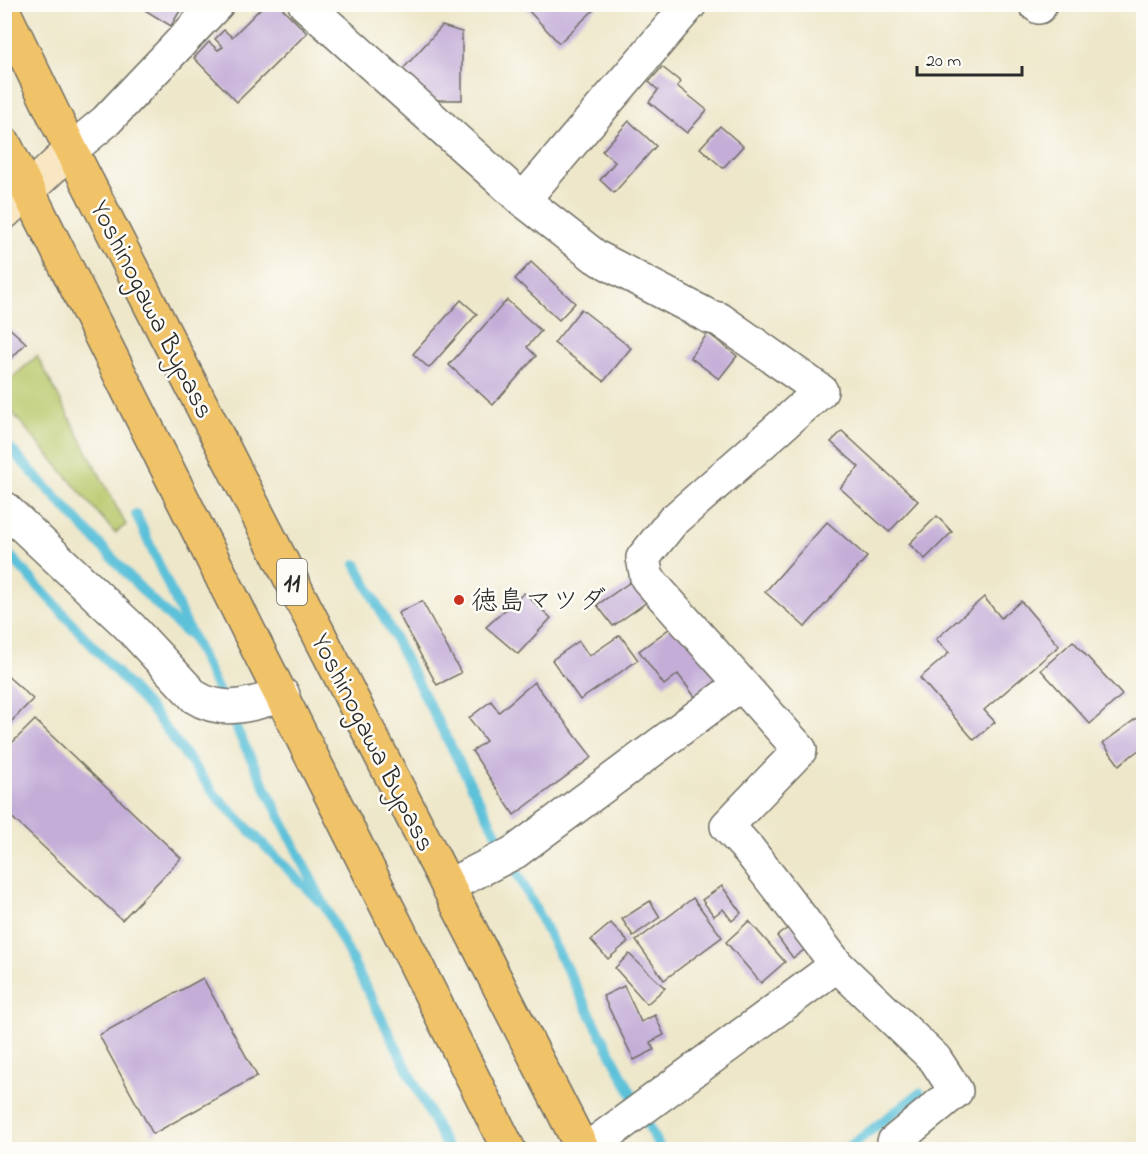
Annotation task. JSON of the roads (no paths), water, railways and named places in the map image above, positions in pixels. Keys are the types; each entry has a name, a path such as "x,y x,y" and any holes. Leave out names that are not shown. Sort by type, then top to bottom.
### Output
{"highway":[{"name":"Yoshinogawa Bypass","path":"4,12 71,150 584,1149"},
{"name":"Yoshinogawa Bypass","path":"4,142 284,695 509,1149"}],"street":[{"path":"4,213 28,188 106,120 217,4"},
{"path":"305,4 524,200 596,257 710,317 719,319 821,391 672,522 644,558 647,578 800,750 727,826 749,850 837,965 935,1059 956,1091 894,1142 898,1149"},
{"path":"524,200 690,4"},
{"path":"9,519 129,626 195,697 221,706 244,706 284,695"},
{"path":"448,886 507,856 741,684"},
{"path":"584,1149 837,965"}],"waterway":[{"path":"4,442 146,594 186,633"},
{"path":"136,514 210,675 448,1150"},
{"path":"4,549 153,712 217,797 320,902"},
{"path":"356,564 661,1150"},
{"path":"845,1150 920,1093"}],"place":[{"name":"徳島マツダ","path":"459,600"}]}
